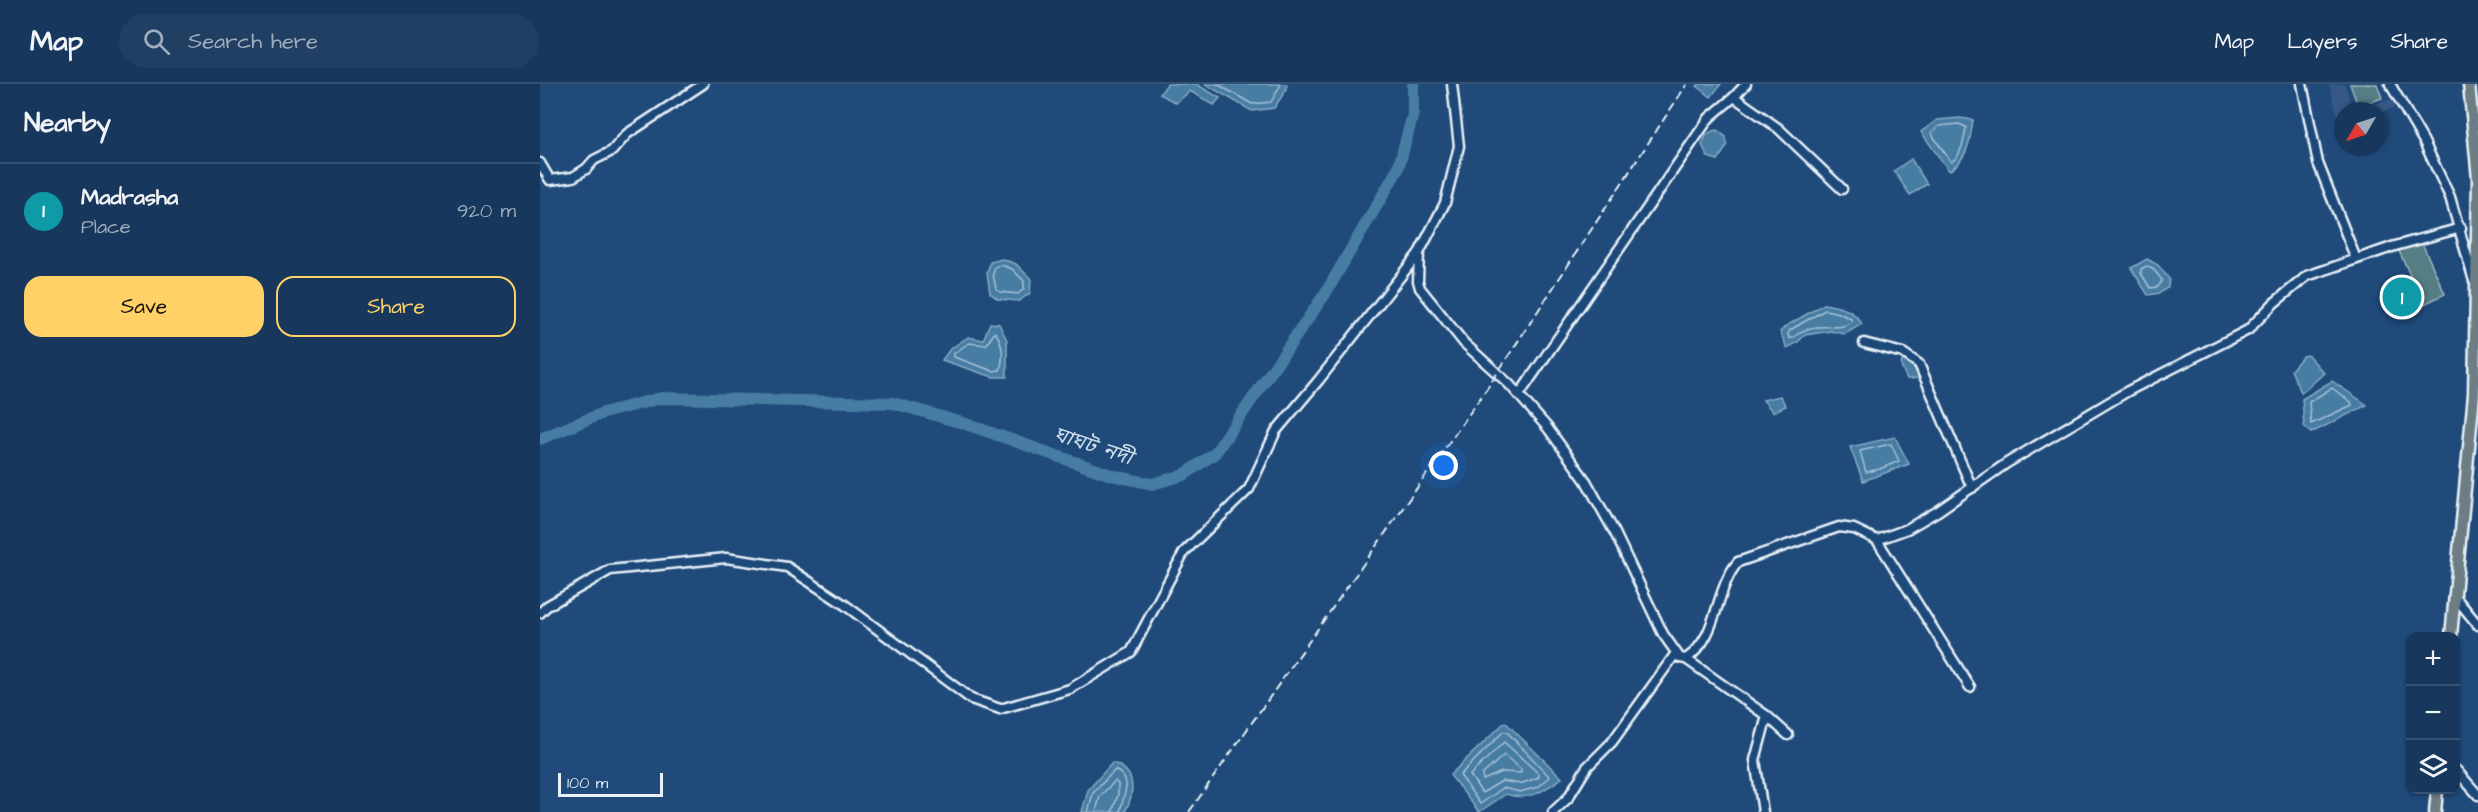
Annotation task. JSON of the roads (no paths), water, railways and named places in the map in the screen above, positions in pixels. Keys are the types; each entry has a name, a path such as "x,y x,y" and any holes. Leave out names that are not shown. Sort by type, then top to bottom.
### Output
{"main road":[{"path":"2451,632 2476,374 2478,179 2469,84"},
{"path":"2435,812 2437,794"}],"street":[{"path":"540,163 550,180 573,177 586,170 594,160 612,151 627,134 703,84"},
{"path":"540,613 547,606 610,570 726,558 777,565 787,567 845,605 971,699 1000,709 1070,689 1131,652 1184,552 1249,489 1276,431 1419,253 1445,203 1458,146 1452,84"},
{"path":"1519,395 1709,118 1746,84"},
{"path":"2302,84 2318,163 2356,259"},
{"path":"2390,84 2423,140 2450,197 2461,228 2476,289"},
{"path":"1734,97 1778,128 1842,189"},
{"path":"1877,540 1908,529 2007,463 2128,391 2248,330 2274,303 2307,276 2461,228"},
{"path":"1419,253 1420,288 1473,353 1497,372 1547,426 1596,495 1663,634 1676,653 1680,658 1686,659 1767,716 1788,735"},
{"path":"1864,343 1903,353 1918,363 1972,488"},
{"path":"1686,659 1699,649 1703,642 1732,569 1738,562 1839,527 1854,529 1877,540 1970,687"},
{"path":"2455,597 2478,625"},
{"path":"1553,812 1568,798 1587,767 1612,742 1676,653"},
{"path":"1763,812 1755,760 1767,716"},
{"path":"2460,775 2478,795"}],"water":[{"path":"1167,84 1196,84 1220,98 1214,105 1190,91 1176,103 1160,94"},
{"path":"1205,84 1287,84 1286,90 1274,108 1252,111"},
{"path":"1699,84 1721,84 1711,97 1697,86"},
{"path":"1960,118 1973,120 1971,135 1964,155 1949,171 1921,132 1937,120"},
{"path":"1717,130 1726,137 1727,146 1718,160 1708,157 1702,145 1707,135"},
{"path":"1911,159 1927,184 1910,195 1894,171"},
{"path":"1002,259 1016,264 1031,279 1030,293 1019,301 998,299 990,293 987,273 990,262"},
{"path":"2147,259 2158,265 2169,279 2168,287 2160,293 2148,295 2131,268"},
{"path":"1824,304 1850,312 1862,324 1845,334 1831,331 1805,335 1797,343 1787,348 1780,332 1786,326"},
{"path":"990,323 999,324 1007,340 1007,377 993,377 942,360 950,349 968,337 983,340"},
{"path":"1911,353 1921,378 1907,379 1901,366 1903,356"},
{"path":"2308,355 2324,373 2301,392 2291,370 2303,356"},
{"path":"2332,381 2367,405 2311,433 2304,426 2302,399"},
{"path":"1780,396 1786,406 1773,412 1763,400"},
{"path":"1895,437 1909,464 1863,481 1850,447"},
{"path":"1505,722 1562,778 1542,791 1529,796 1506,794 1479,812 1450,775"},
{"path":"1112,763 1126,771 1132,783 1131,797 1125,812 1082,812 1088,790"}],"waterway":[{"name":"ঘাঘট নদী","path":"540,439 603,413 661,398 893,403 966,424 1111,475 1152,484 1184,475 1215,453 1325,294 1398,169 1413,114 1413,84"}],"railway":[{"path":"1189,812 1488,387 1687,84"}],"place":[{"name":"Madrasha","path":"2402,297"}]}
